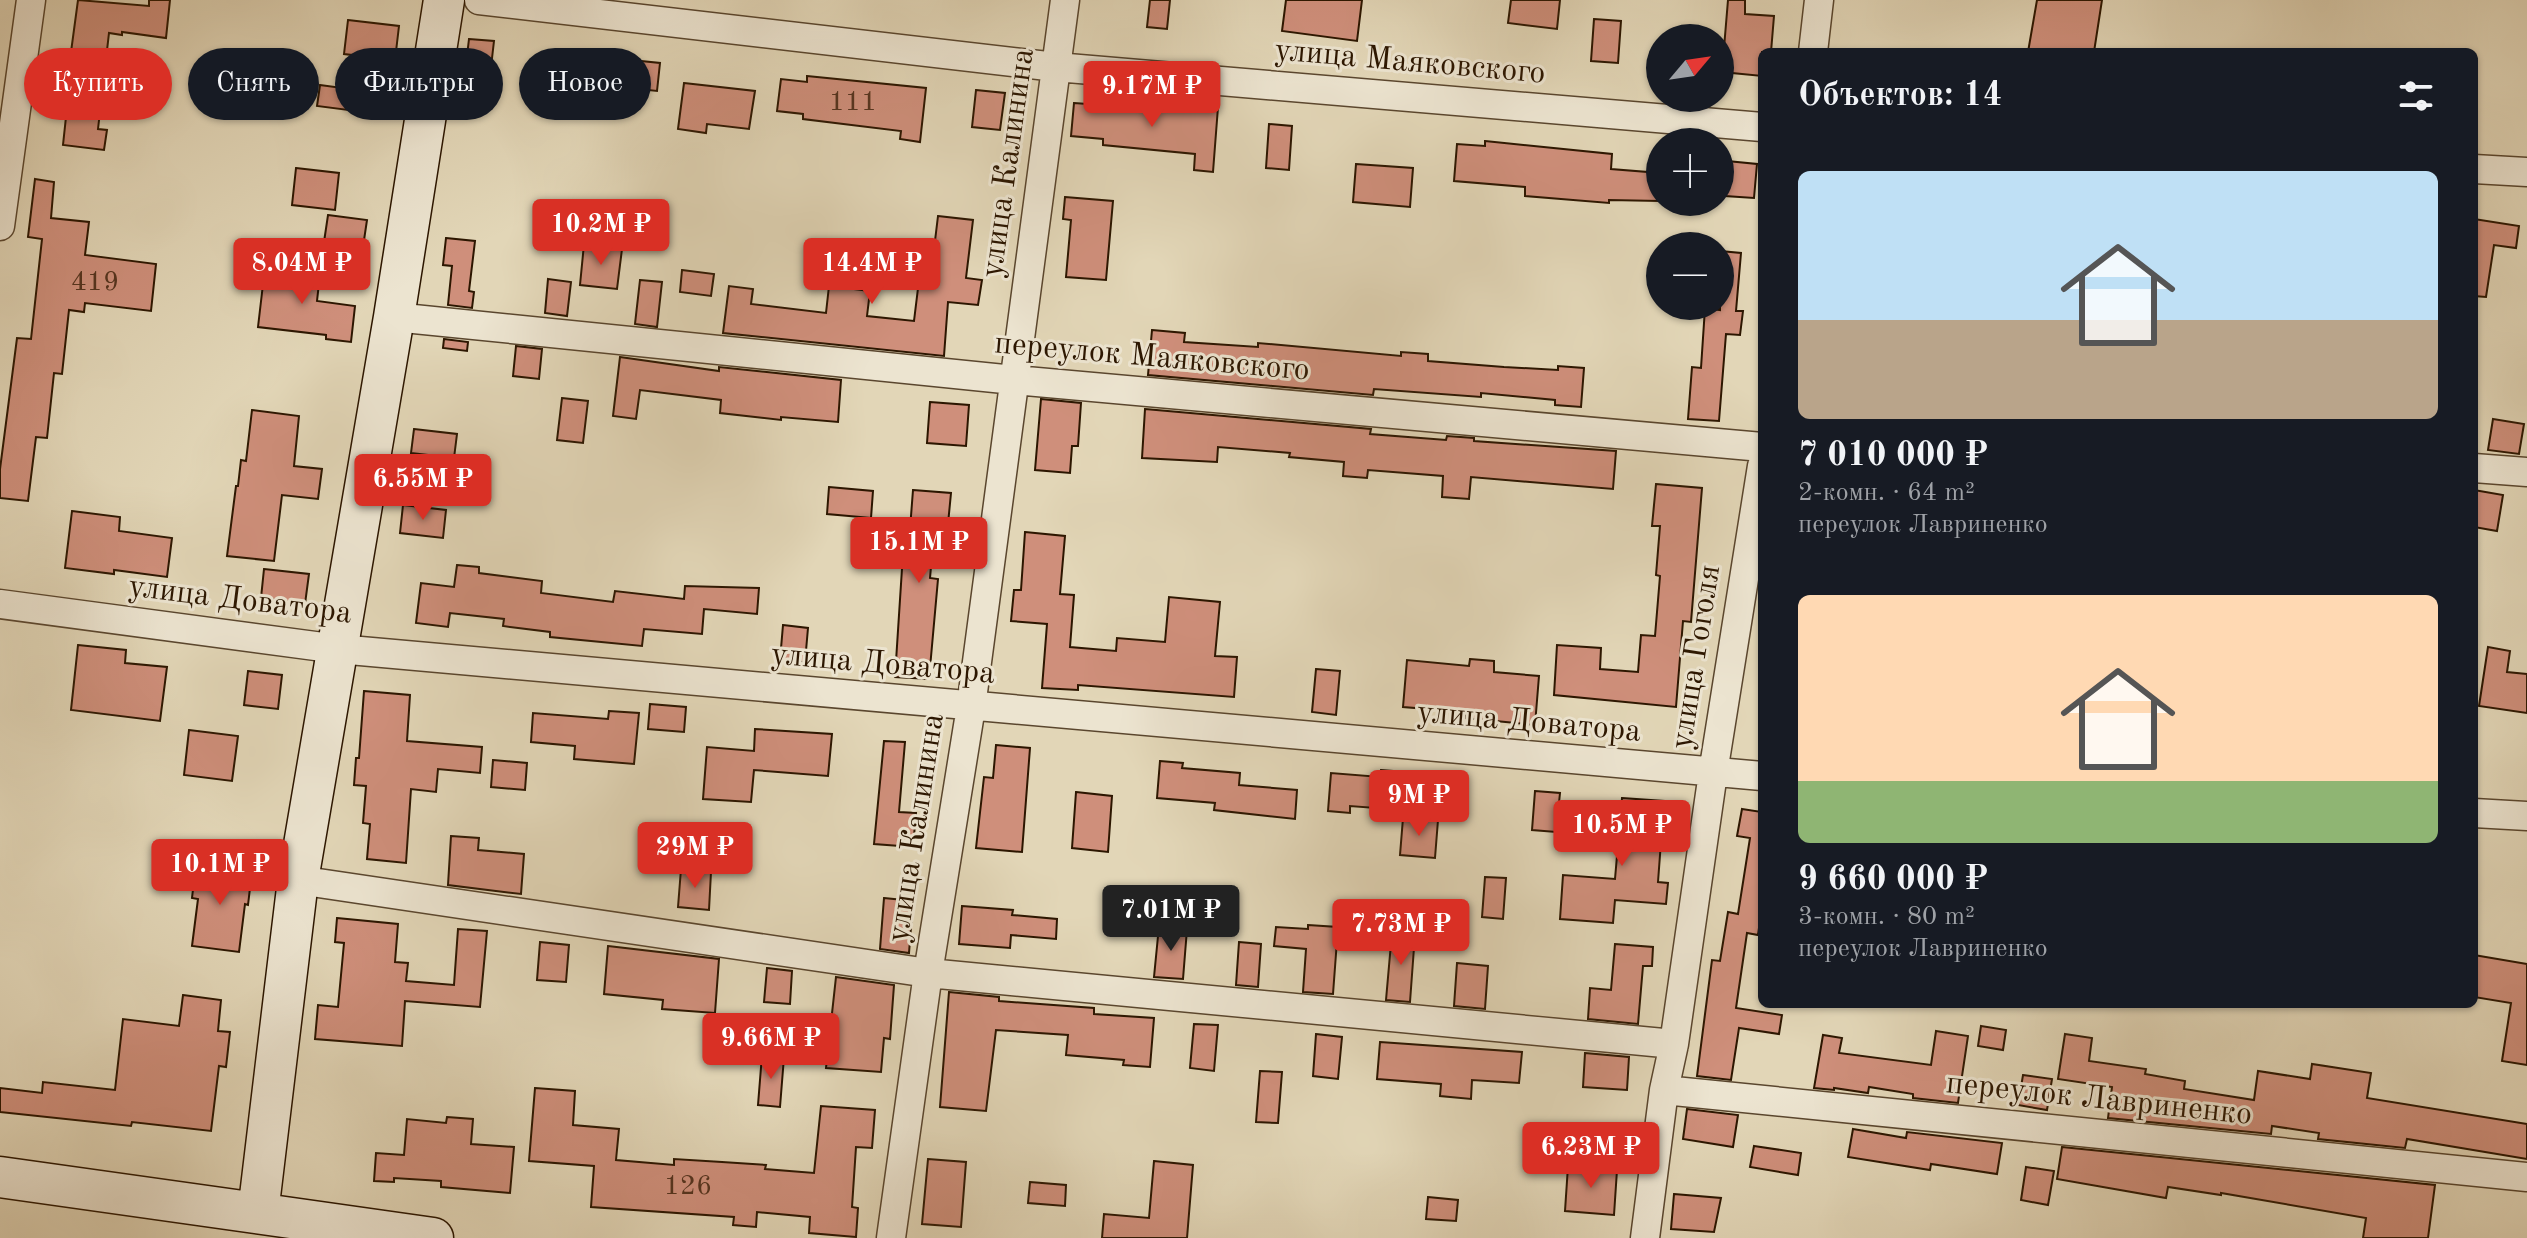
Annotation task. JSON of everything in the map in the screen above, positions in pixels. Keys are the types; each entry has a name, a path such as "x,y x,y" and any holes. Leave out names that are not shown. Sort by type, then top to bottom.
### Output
{"main road":[{"path":"257,1226 298,880 394,317 444,0"},
{"path":"0,1177 257,1226 433,1238"}],"street":[{"path":"0,226 31,0"},
{"name":"улица Маяковского","path":"479,0 1056,67 1758,127"},
{"name":"улица Калинина","path":"891,1238 928,973 971,707 1065,0"},
{"path":"1813,48 1819,0"},
{"path":"2478,169 2527,172"},
{"name":"переулок Маяковского","path":"394,317 1014,380 1758,447"},
{"path":"2478,468 2527,472"},
{"name":"улица Гоголя","path":"1645,1238 1664,1090 1674,1044 1758,491"},
{"name":"улица Доватора","path":"0,604 338,649 1758,776"},
{"path":"2478,813 2527,816"},
{"path":"298,880 928,973 1674,1044"},
{"name":"переулок Лавриненко","path":"1664,1090 2527,1177"}],"building":[{"path":"78,0 149,6 149,0 170,0 166,38 109,33 107,48 72,48"},
{"path":"1150,0 1170,0 1167,29 1147,27"},
{"path":"1286,0 1362,0 1357,41 1282,31"},
{"path":"1511,0 1560,0 1557,29 1508,23"},
{"path":"1728,0 1745,0 1745,14 1774,16 1771,48 1758,48 1758,76 1734,73 1734,24 1726,24"},
{"path":"2037,0 2102,0 2095,48 2029,48"},
{"path":"1594,19 1621,21 1618,63 1591,61"},
{"path":"348,20 399,26 396,48 345,48"},
{"path":"469,39 494,41 493,48 468,48"},
{"path":"651,62 660,63 657,91 651,90"},
{"path":"807,76 926,88 920,142 900,139 901,131 803,119 803,114 777,111 781,79 807,82"},
{"path":"684,83 755,91 749,129 707,124 706,133 678,129"},
{"path":"320,85 335,87 335,108 319,106"},
{"path":"976,90 1005,93 1000,130 972,127"},
{"path":"1074,103 1142,108 1143,105 1199,109 1199,105 1218,107 1213,172 1194,170 1195,154 1103,145 1103,139 1071,136"},
{"path":"66,120 99,120 98,129 107,130 104,150 63,145"},
{"path":"1269,124 1292,126 1289,170 1266,168"},
{"path":"1485,141 1612,154 1611,169 1646,172 1646,201 1609,200 1609,203 1525,196 1525,187 1454,181 1457,144 1485,146"},
{"path":"1734,162 1757,164 1754,198 1734,197"},
{"path":"1356,164 1413,168 1410,207 1353,202"},
{"path":"296,168 339,173 335,210 292,205"},
{"path":"35,179 54,182 51,218 89,222 85,255 156,264 151,311 85,303 84,312 69,310 62,374 54,373 47,438 36,437 28,501 0,498 0,469 17,338 31,339 42,239 28,237"},
{"path":"1065,197 1113,201 1106,280 1066,277 1071,220 1063,219"},
{"path":"328,215 367,220 363,247 324,242"},
{"path":"938,216 973,220 966,278 982,280 978,305 948,302 944,356 723,333 729,286 753,289 751,304 826,313 829,286 870,291 867,316 914,321 920,272 931,274"},
{"path":"2478,220 2519,226 2516,248 2494,245 2486,297 2478,296"},
{"path":"446,238 475,241 469,291 474,292 472,308 448,305 452,266 443,265"},
{"path":"584,244 622,249 617,289 580,285"},
{"path":"1734,252 1741,253 1736,311 1743,311 1740,335 1726,334 1719,421 1688,419 1692,367 1701,368 1704,320 1734,320"},
{"path":"265,267 320,274 317,301 355,306 351,342 326,339 326,335 258,327"},
{"path":"682,270 714,274 711,296 680,292"},
{"path":"548,279 571,282 567,316 545,313"},
{"path":"640,280 662,282 657,327 635,324"},
{"path":"1152,330 1185,333 1184,342 1258,347 1258,343 1401,356 1401,352 1428,354 1428,361 1504,367 1584,368 1581,407 1555,405 1555,400 1481,393 1481,397 1374,389 1373,395 1148,375"},
{"path":"444,339 468,342 467,351 443,348"},
{"path":"516,346 542,349 539,379 513,376"},
{"path":"620,357 719,371 719,367 841,380 838,422 720,413 721,400 640,390 636,419 613,416"},
{"path":"562,398 588,401 583,443 557,440"},
{"path":"1041,399 1081,403 1078,446 1072,446 1070,473 1035,470"},
{"path":"930,402 969,405 966,446 927,443"},
{"path":"1145,409 1371,429 1370,434 1446,440 1447,436 1474,438 1474,441 1616,451 1613,489 1471,477 1469,499 1442,497 1443,476 1368,470 1367,478 1343,476 1344,462 1289,457 1290,453 1218,447 1217,462 1142,458"},
{"path":"252,410 299,416 294,466 322,469 318,499 282,495 274,561 227,556 236,486 241,460 246,461"},
{"path":"2493,419 2524,424 2519,454 2488,450"},
{"path":"414,429 457,434 454,458 411,453"},
{"path":"1656,484 1702,488 1691,622 1683,621 1676,707 1554,695 1557,645 1601,648 1600,669 1638,672 1641,635 1655,636 1660,576 1656,575 1660,526 1652,526"},
{"path":"829,487 873,491 871,518 827,514"},
{"path":"913,490 951,493 948,524 935,523 930,578 938,579 929,679 895,677 903,553 898,552 900,528 910,529"},
{"path":"2478,491 2503,495 2497,531 2478,528"},
{"path":"403,505 446,510 443,538 400,533"},
{"path":"72,511 120,517 119,531 172,538 167,577 65,568"},
{"path":"1025,532 1065,536 1060,594 1074,595 1070,647 1116,651 1117,638 1165,642 1169,597 1220,602 1215,656 1237,657 1234,697 1078,685 1078,690 1042,688 1047,624 1011,621 1014,590 1021,590"},
{"path":"457,565 479,567 479,573 542,581 541,593 613,602 615,591 684,599 685,586 759,588 757,614 704,609 702,634 644,629 642,646 550,637 550,632 503,626 504,619 450,613 448,627 416,623 421,583 454,587"},
{"path":"264,569 309,574 305,604 261,598"},
{"path":"783,625 808,628 805,662 780,660"},
{"path":"78,645 126,650 125,663 167,667 160,721 71,710"},
{"path":"2488,647 2510,651 2507,672 2527,674 2527,713 2479,706"},
{"path":"1470,659 1494,661 1494,672 1539,676 1535,725 1465,718 1465,712 1403,707 1407,660 1469,666"},
{"path":"1316,669 1340,671 1336,715 1312,712"},
{"path":"248,671 282,675 278,709 244,705"},
{"path":"364,691 410,695 407,741 482,747 480,773 438,769 436,792 411,789 406,863 367,859 370,824 363,823 366,786 354,785"},
{"path":"650,704 686,707 684,732 648,729"},
{"path":"609,711 639,713 634,764 574,759 575,746 531,742 533,713 608,719"},
{"path":"755,729 832,734 828,776 754,770 751,802 703,799 707,747 754,751"},
{"path":"189,730 238,736 232,781 184,775"},
{"path":"884,741 905,742 899,812 916,813 913,847 874,844"},
{"path":"996,745 1030,748 1022,852 976,848 984,777 993,778"},
{"path":"493,760 527,763 525,790 491,787"},
{"path":"1160,761 1183,763 1182,768 1240,773 1239,785 1297,790 1295,819 1214,810 1215,803 1157,798"},
{"path":"1381,770 1405,772 1402,810 1350,806 1350,813 1328,811 1331,773 1380,777"},
{"path":"1535,791 1560,793 1556,832 1532,830"},
{"path":"1076,792 1112,796 1108,852 1072,848"},
{"path":"1622,798 1664,801 1658,882 1668,883 1666,904 1615,900 1613,923 1560,919 1563,875 1615,879"},
{"path":"1742,809 1758,811 1758,935 1747,933 1736,1008 1782,1015 1779,1034 1739,1028 1731,1080 1697,1076 1712,960 1720,961 1728,912 1738,914 1750,838 1737,836"},
{"path":"1403,818 1438,820 1435,858 1400,855"},
{"path":"451,836 479,838 478,850 524,854 521,894 448,885"},
{"path":"196,864 252,871 239,952 192,946 198,899 192,898"},
{"path":"681,869 711,872 709,910 678,907"},
{"path":"1485,877 1506,878 1503,919 1482,917"},
{"path":"884,898 913,901 909,953 880,949"},
{"path":"962,906 1013,910 1012,915 1057,919 1056,939 1011,935 1010,948 959,944"},
{"path":"337,918 398,924 395,962 408,963 406,981 454,985 458,929 487,931 480,1007 405,1001 402,1046 315,1039 318,1005 338,1007 344,943 335,942"},
{"path":"1308,925 1338,927 1333,994 1303,992 1306,949 1274,946 1276,927 1308,929"},
{"path":"1159,926 1187,929 1183,979 1154,977"},
{"path":"1392,932 1415,934 1410,1002 1386,1000"},
{"path":"540,942 569,945 566,982 537,980"},
{"path":"1239,942 1261,944 1258,987 1236,985"},
{"path":"1615,944 1653,947 1652,966 1643,966 1638,1024 1588,1019 1590,988 1611,990"},
{"path":"608,946 719,959 715,1013 662,1009 663,1000 604,994"},
{"path":"2478,956 2527,964 2527,1065 2502,1061 2511,1003 2478,998"},
{"path":"1457,963 1488,966 1485,1009 1454,1006"},
{"path":"767,968 792,971 790,1004 764,1002"},
{"path":"836,977 894,985 890,1039 884,1038 881,1072 826,1068"},
{"path":"949,992 999,997 999,1001 1094,1008 1094,1014 1154,1018 1150,1067 1123,1065 1124,1060 1066,1055 1068,1035 996,1030 986,1111 940,1107"},
{"path":"183,995 221,1000 218,1031 230,1032 226,1067 219,1066 211,1131 0,1112 0,1088 42,1093 43,1082 115,1090 123,1019 179,1026"},
{"path":"1194,1024 1218,1025 1214,1071 1190,1068"},
{"path":"1981,1026 2006,1030 2003,1050 1978,1046"},
{"path":"1936,1031 1968,1036 1958,1103 1913,1098 1913,1094 1869,1087 1868,1093 1814,1088 1823,1035 1842,1038 1839,1053 1931,1065"},
{"path":"1316,1034 1342,1037 1338,1079 1313,1076"},
{"path":"2065,1034 2092,1038 2089,1061 2146,1069 2145,1074 2185,1081 2184,1089 2254,1100 2258,1071 2310,1079 2312,1064 2371,1073 2367,1098 2527,1124 2527,1159 2407,1139 2405,1148 2318,1139 2319,1133 2272,1126 2271,1134 2108,1118 2112,1087 2058,1079"},
{"path":"1380,1042 1522,1052 1519,1083 1472,1080 1471,1099 1440,1096 1441,1084 1377,1079"},
{"path":"1585,1053 1629,1057 1627,1090 1583,1087"},
{"path":"762,1055 784,1057 780,1107 758,1105"},
{"path":"1260,1071 1282,1072 1278,1123 1256,1122"},
{"path":"2023,1075 2052,1079 2047,1110 2018,1105"},
{"path":"535,1088 575,1091 573,1125 619,1129 616,1160 674,1165 674,1159 766,1165 765,1169 814,1173 821,1106 875,1110 872,1148 856,1147 852,1207 858,1208 856,1237 809,1233 810,1217 757,1212 756,1227 733,1225 734,1217 591,1207 594,1166 529,1161"},
{"path":"1687,1109 1738,1115 1733,1147 1683,1139"},
{"path":"447,1117 473,1119 471,1144 514,1147 510,1193 441,1187 441,1181 394,1178 394,1182 374,1181 376,1153 404,1155 407,1119 446,1123"},
{"path":"1853,1129 1906,1138 1907,1132 2002,1143 1997,1174 1931,1164 1930,1170 1848,1157"},
{"path":"1754,1146 1801,1153 1798,1175 1750,1167"},
{"path":"2062,1147 2435,1185 2428,1238 2363,1238 2366,1218 2221,1193 2168,1187 2166,1198 2057,1179"},
{"path":"928,1159 966,1162 961,1227 922,1224"},
{"path":"1154,1161 1193,1165 1187,1238 1102,1238 1104,1214 1149,1218"},
{"path":"1568,1166 1617,1170 1614,1215 1565,1211"},
{"path":"2026,1167 2054,1171 2048,1205 2021,1200"},
{"path":"1030,1182 1066,1185 1065,1206 1028,1203"},
{"path":"1674,1194 1721,1198 1714,1232 1671,1229"},
{"path":"1428,1197 1458,1200 1456,1221 1426,1219"}]}
